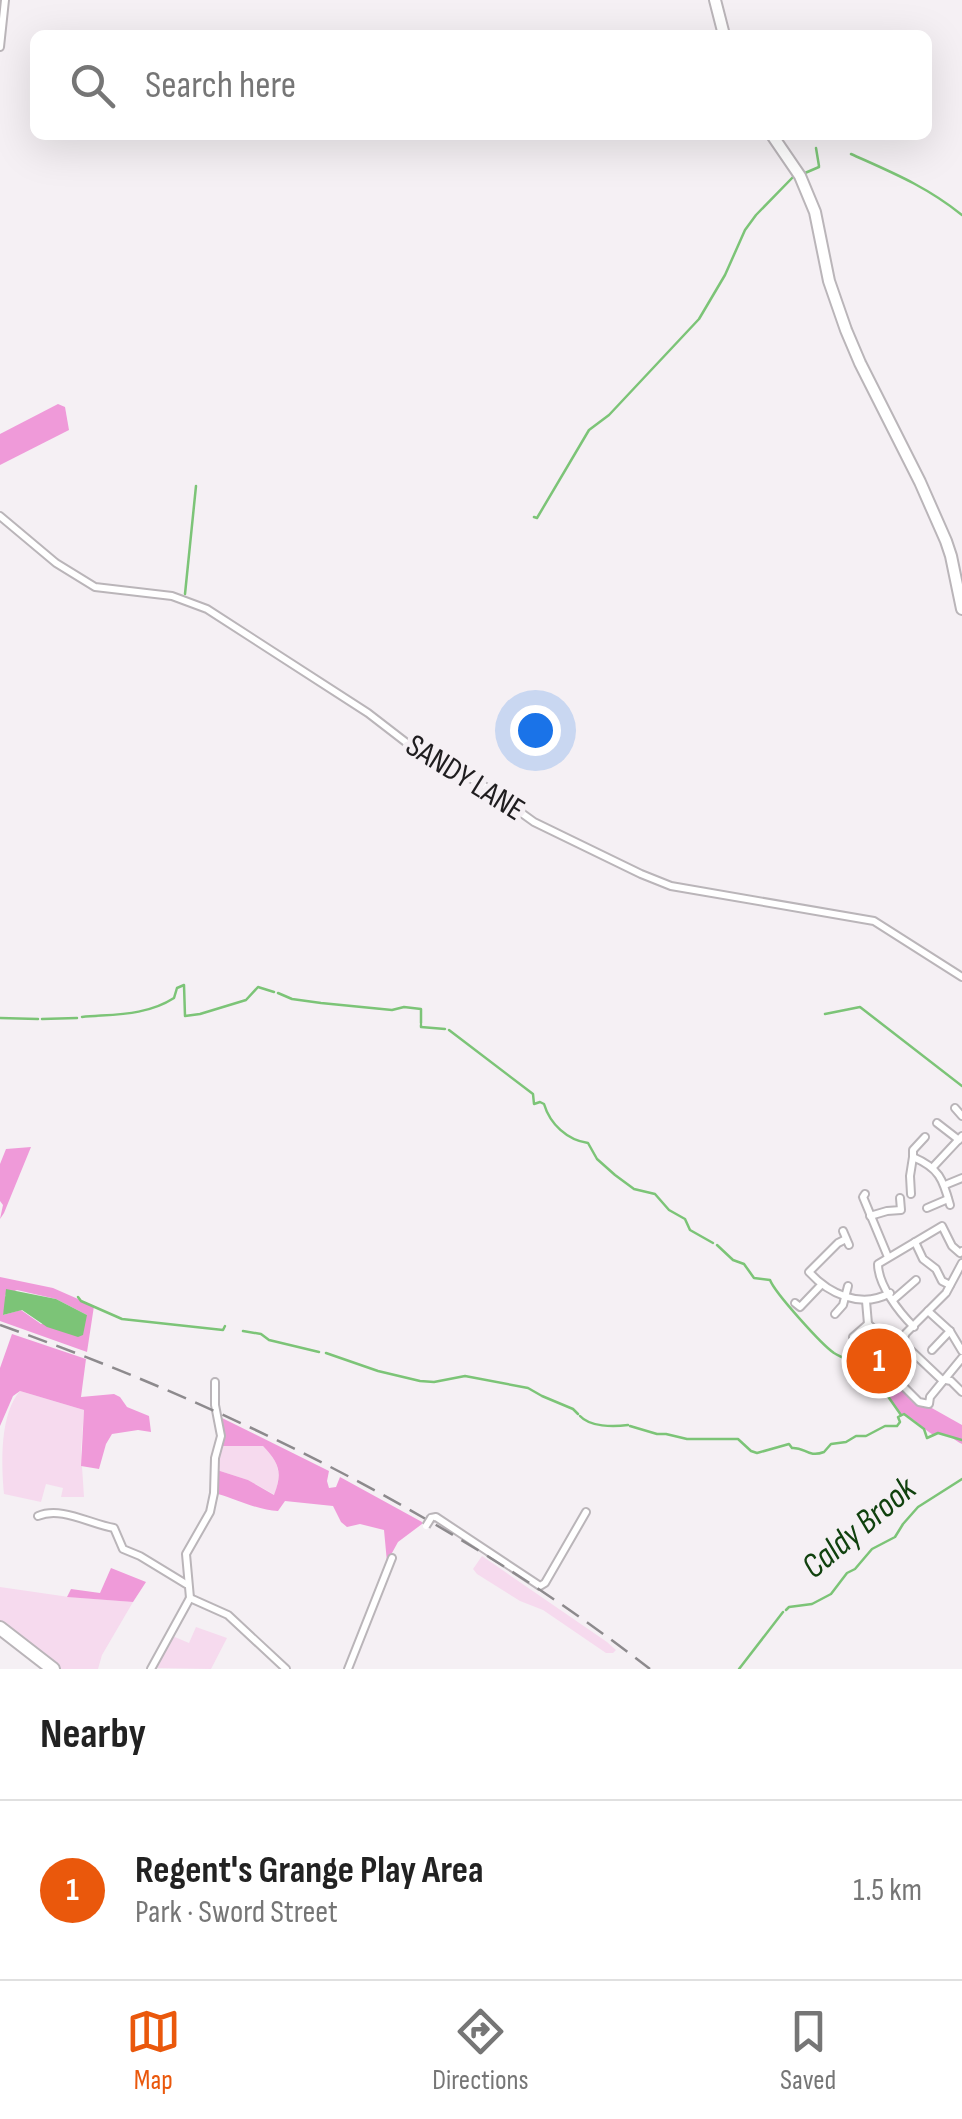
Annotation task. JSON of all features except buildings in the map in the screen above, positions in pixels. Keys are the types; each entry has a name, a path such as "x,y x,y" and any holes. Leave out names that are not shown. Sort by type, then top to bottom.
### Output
{"highway":[{"path":"0,1628 53,1669"}],"main road":[{"path":"715,0 723,30"},
{"path":"775,140 806,189 846,330 952,556 962,609"}],"street":[{"path":"0,46 5,0"},
{"name":"SANDY LANE","path":"0,516 56,562 95,586 172,596 206,609 368,713 426,758 480,783 534,822 641,874 671,886 874,922 962,977"},
{"path":"932,1167 961,1138 937,1123"},
{"path":"911,1194 914,1150 925,1137"},
{"path":"913,1157 932,1167 945,1185 949,1202 930,1208"},
{"path":"945,1185 962,1178"},
{"path":"863,1197 888,1256"},
{"path":"870,1216 887,1210 901,1212 900,1198"},
{"path":"914,1326 903,1316 877,1268 881,1260 944,1224 960,1256 955,1281 904,1337 905,1345 941,1379 962,1392"},
{"path":"846,1239 807,1271 828,1290 866,1301 877,1300 891,1296 912,1281"},
{"path":"915,1242 942,1281 955,1281"},
{"path":"799,1307 821,1285"},
{"path":"838,1309 848,1286"},
{"path":"866,1301 868,1324 887,1344 867,1364"},
{"path":"895,1378 918,1402 929,1404 930,1397 962,1354 956,1334 928,1311"},
{"path":"854,1335 868,1324"},
{"path":"932,1350 956,1334"},
{"path":"151,1669 190,1598 186,1554 210,1512 221,1436 215,1382"},
{"path":"38,1516 52,1511 114,1528 123,1549 187,1585"},
{"path":"428,1522 436,1517 540,1586 545,1584 586,1512"},
{"path":"348,1669 392,1558"},
{"path":"190,1598 228,1615 286,1669"}],"shaded area":[{"path":"58,404 65,407 69,430 0,465 0,434"},
{"path":"31,1147 0,1219 0,1164 6,1149"},
{"path":"0,1277 53,1288 94,1306 87,1352 0,1321","holes":["17,1290 56,1299 87,1315 41,1324 21,1310 3,1315 5,1295"]},
{"path":"6,1289 56,1299 87,1315 83,1335 78,1337 47,1327 22,1310 3,1315"},
{"path":"12,1334 86,1359 81,1397 120,1397 127,1407 149,1416 151,1432 112,1434 99,1469 81,1466 84,1410 20,1391 13,1396 0,1426 0,1368"},
{"path":"876,1369 920,1405 962,1425 962,1444 946,1435 934,1435 901,1415 887,1395 873,1384 870,1373"},
{"path":"20,1391 84,1410 84,1497 61,1497 63,1488 46,1484 41,1502 4,1494 5,1425"},
{"path":"222,1418 329,1471 329,1488 336,1487 340,1477 422,1524 398,1542 387,1562 384,1530 360,1524 347,1527 333,1506 285,1501 278,1511 218,1494 217,1470 248,1480 274,1495 279,1474 263,1446 222,1446"},
{"path":"222,1446 263,1446 278,1468 275,1495 248,1480 217,1470"},
{"path":"482,1556 616,1650 606,1653 543,1610 520,1601 477,1574 473,1569"},
{"path":"111,1568 146,1582 133,1602 67,1597 71,1589 100,1593"},
{"path":"0,1587 133,1602 98,1669 59,1669 0,1622"},
{"path":"196,1627 227,1638 211,1669 154,1668 170,1635 189,1643"}],"waterway":[{"path":"816,148 819,166"},
{"path":"851,154 922,188 962,215"},
{"path":"805,173 819,167"},
{"path":"534,517 537,518 589,430 609,415 699,319 745,230 794,176"},
{"path":"185,594 196,486"},
{"path":"82,1017 152,1008 174,998 177,988 184,985 185,1016 246,1000 258,987 274,992"},
{"path":"278,993 321,1003 421,1009 421,1023"},
{"path":"825,1014 860,1007 962,1086"},
{"path":"0,1018 38,1019"},
{"path":"42,1019 77,1018"},
{"path":"421,1025 445,1029"},
{"path":"449,1030 533,1094 534,1104 544,1104 560,1130 588,1143 597,1159 615,1175 634,1189 655,1194 669,1210 685,1219 690,1230 713,1243"},
{"path":"717,1245 733,1260 744,1264 754,1278 770,1280 789,1307 828,1348 870,1373 873,1384 887,1395 901,1415"},
{"path":"78,1297 122,1319 223,1330 225,1326"},
{"path":"243,1331 319,1352"},
{"path":"326,1353 420,1381 465,1376 528,1388 578,1414"},
{"path":"630,1426 687,1439 738,1439 757,1453 789,1444 814,1454 824,1452 831,1444 866,1436 885,1426 897,1426 898,1417 904,1414 924,1429 927,1438 938,1433 962,1440"},
{"path":"580,1416 596,1424 628,1425"},
{"name":"Caldy Brook","path":"786,1610 812,1604 831,1594 872,1549 895,1537 918,1507 962,1479"},
{"name":"Caldy Brook","path":"739,1669 783,1612"}],"railway":[{"path":"0,1325 172,1392 338,1471 499,1563 650,1669"}],"place":[{"name":"Regent's Grange Play Area","path":"879,1361"}]}
